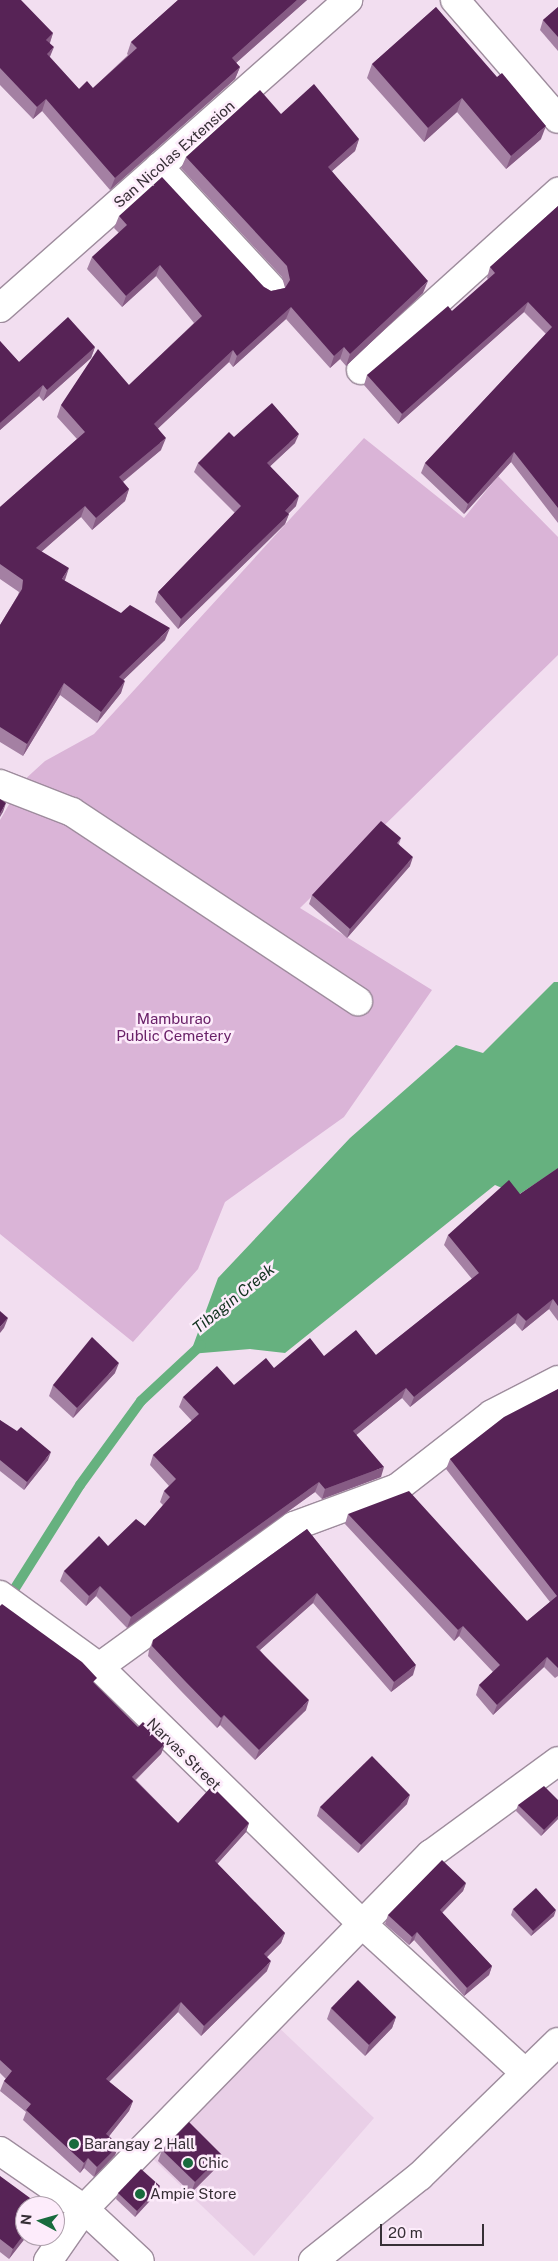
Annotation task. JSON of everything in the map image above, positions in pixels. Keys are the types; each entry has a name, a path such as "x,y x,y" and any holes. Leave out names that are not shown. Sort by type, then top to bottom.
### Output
{"street":[{"name":"San Nicolas Extension","path":"0,308 348,0"},
{"path":"454,0 558,119"},
{"path":"159,167 270,288"},
{"path":"361,370 558,192"},
{"path":"12,789 72,812 358,1002"},
{"path":"99,1667 294,1526 397,1488 492,1414 558,1380"},
{"name":"Narvas Street","path":"0,1595 99,1667 361,1923 524,2072"},
{"path":"48,2261 84,2209 361,1923 438,1848 558,1761"},
{"path":"313,2261 420,2176 524,2072 558,2042"},
{"path":"0,2151 84,2209 140,2261"}],"shaded area":[{"path":"274,2023 374,2118 254,2256 153,2159"}],"green space":[{"name":"Mamburao Public Cemetery","path":"364,438 464,518 498,476 558,537 558,655 300,908 432,990 344,1117 225,1202 198,1269 133,1342 0,1234 0,820 22,782 45,761 94,734"}],"water":[{"path":"554,982 558,982 558,1169 518,1195 495,1185 285,1353 250,1349 190,1354 218,1278 350,1138 456,1045 483,1053"}],"building":[{"path":"0,0 21,0 53,33 46,40 54,47 47,54 79,89 87,81 93,88 137,48 131,42 178,0 297,0 232,58 240,67 115,178 46,99 37,107 0,68"},
{"path":"436,7 497,77 502,73 546,126 511,156 462,98 428,128 372,64"},
{"path":"558,7 558,37 543,20"},
{"path":"314,84 359,139 328,167 428,281 350,354 344,347 334,356 291,307 237,356 233,350 154,424 166,438 119,477 129,489 96,518 85,506 36,548 69,568 62,579 121,613 130,605 170,628 119,677 125,681 101,712 64,683 27,744 0,727 0,625 22,589 23,580 0,564 0,507 85,432 61,405 98,349 129,385 202,316 160,265 126,296 92,257 127,225 119,216 162,177 264,287 271,291 285,288 290,280 287,266 186,157 260,90 281,114"},
{"path":"558,206 558,508 514,452 468,504 425,463 552,327 528,302 402,414 367,375 448,306 452,311 495,273 490,267"},
{"path":"68,317 95,347 47,390 43,385 0,423 0,341 19,362"},
{"path":"272,403 299,434 267,463 299,496 285,511 289,514 181,619 158,592 241,506 198,463 229,432 234,437"},
{"path":"0,799 6,803 0,814"},
{"path":"381,821 401,838 397,843 413,857 350,929 312,895"},
{"path":"558,1168 558,1306 553,1299 526,1321 518,1313 414,1397 406,1388 353,1431 384,1467 325,1489 319,1482 131,1617 100,1586 89,1596 64,1571 99,1536 108,1546 136,1519 145,1526 170,1497 164,1491 176,1479 153,1455 199,1414 183,1397 217,1366 234,1385 266,1358 274,1368 310,1338 324,1356 356,1330 376,1355 479,1273 448,1235 509,1180 520,1194"},
{"path":"0,1311 8,1318 0,1327"},
{"path":"92,1337 119,1363 77,1408 53,1385"},
{"path":"558,1389 558,1668 547,1657 497,1705 479,1685 500,1665 463,1626 458,1630 348,1514 409,1491 527,1621 557,1596 450,1459 504,1417"},
{"path":"0,1420 17,1431 21,1427 51,1452 27,1482 0,1460"},
{"path":"307,1529 416,1665 394,1682 317,1593 256,1647 309,1700 259,1750 224,1715 221,1718 185,1681 152,1646 153,1640"},
{"path":"2,1604 82,1662 97,1678 93,1682 138,1727 143,1722 165,1744 132,1777 178,1823 212,1786 249,1823 215,1861 285,1933 264,1954 271,1961 204,2026 181,2002 106,2079 133,2101 106,2134 119,2145 97,2167 88,2158 84,2163 26,2110 31,2104 4,2081 12,2071 0,2060 0,1606"},
{"path":"372,1756 410,1795 361,1845 320,1807"},
{"path":"544,1786 558,1800 558,1816 544,1830 518,1805"},
{"path":"442,1860 466,1883 440,1910 492,1966 467,1988 417,1932 412,1937 388,1915"},
{"path":"536,1888 556,1910 533,1931 513,1909"},
{"path":"358,1980 396,2017 369,2045 331,2008"},
{"name":"Chic","path":"189,2122 222,2155 195,2182 162,2150"},
{"path":"141,2169 160,2186 137,2211 118,2193"},
{"path":"0,2176 27,2196 15,2196 15,2246 13,2249 0,2239"}],"waterway":[{"name":"Tibagin Creek","path":"0,1612 80,1485 141,1401 201,1345"}],"place":[{"name":"Barangay 2 Hall","path":"74,2144"},
{"name":"Chic","path":"188,2163"},
{"name":"Ampie Store","path":"140,2194"}]}
